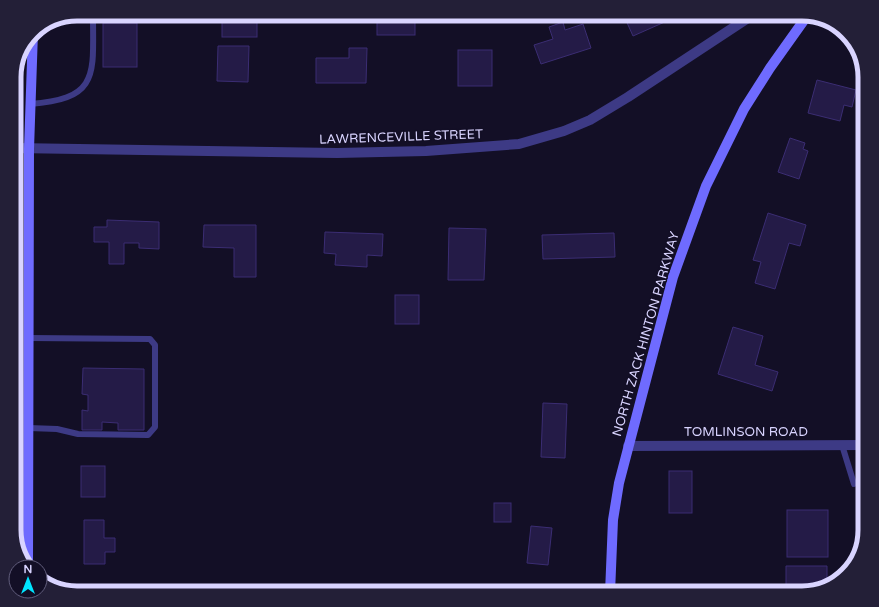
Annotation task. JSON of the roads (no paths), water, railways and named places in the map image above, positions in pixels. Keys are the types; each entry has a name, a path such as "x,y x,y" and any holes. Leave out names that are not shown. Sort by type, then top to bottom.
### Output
{"main road":[{"name":"NORTH ZACK HINTON PARKWAY","path":"610,586 613,520 628,446 678,262 706,186 744,109 770,68 803,21"},
{"path":"28,556 29,149 32,44"}],"street":[{"name":"LAWRENCEVILLE STREET","path":"21,148 337,153 426,151 519,144 564,131 590,120 628,97 743,21"},
{"name":"TOMLINSON ROAD","path":"628,446 858,445"}],"lane":[{"path":"30,104 64,100 75,95 84,86 89,77 93,62 93,21"},
{"path":"28,428 57,429 78,434 148,435 155,427 155,345 150,339 29,338"},
{"path":"842,445 854,484"}]}
